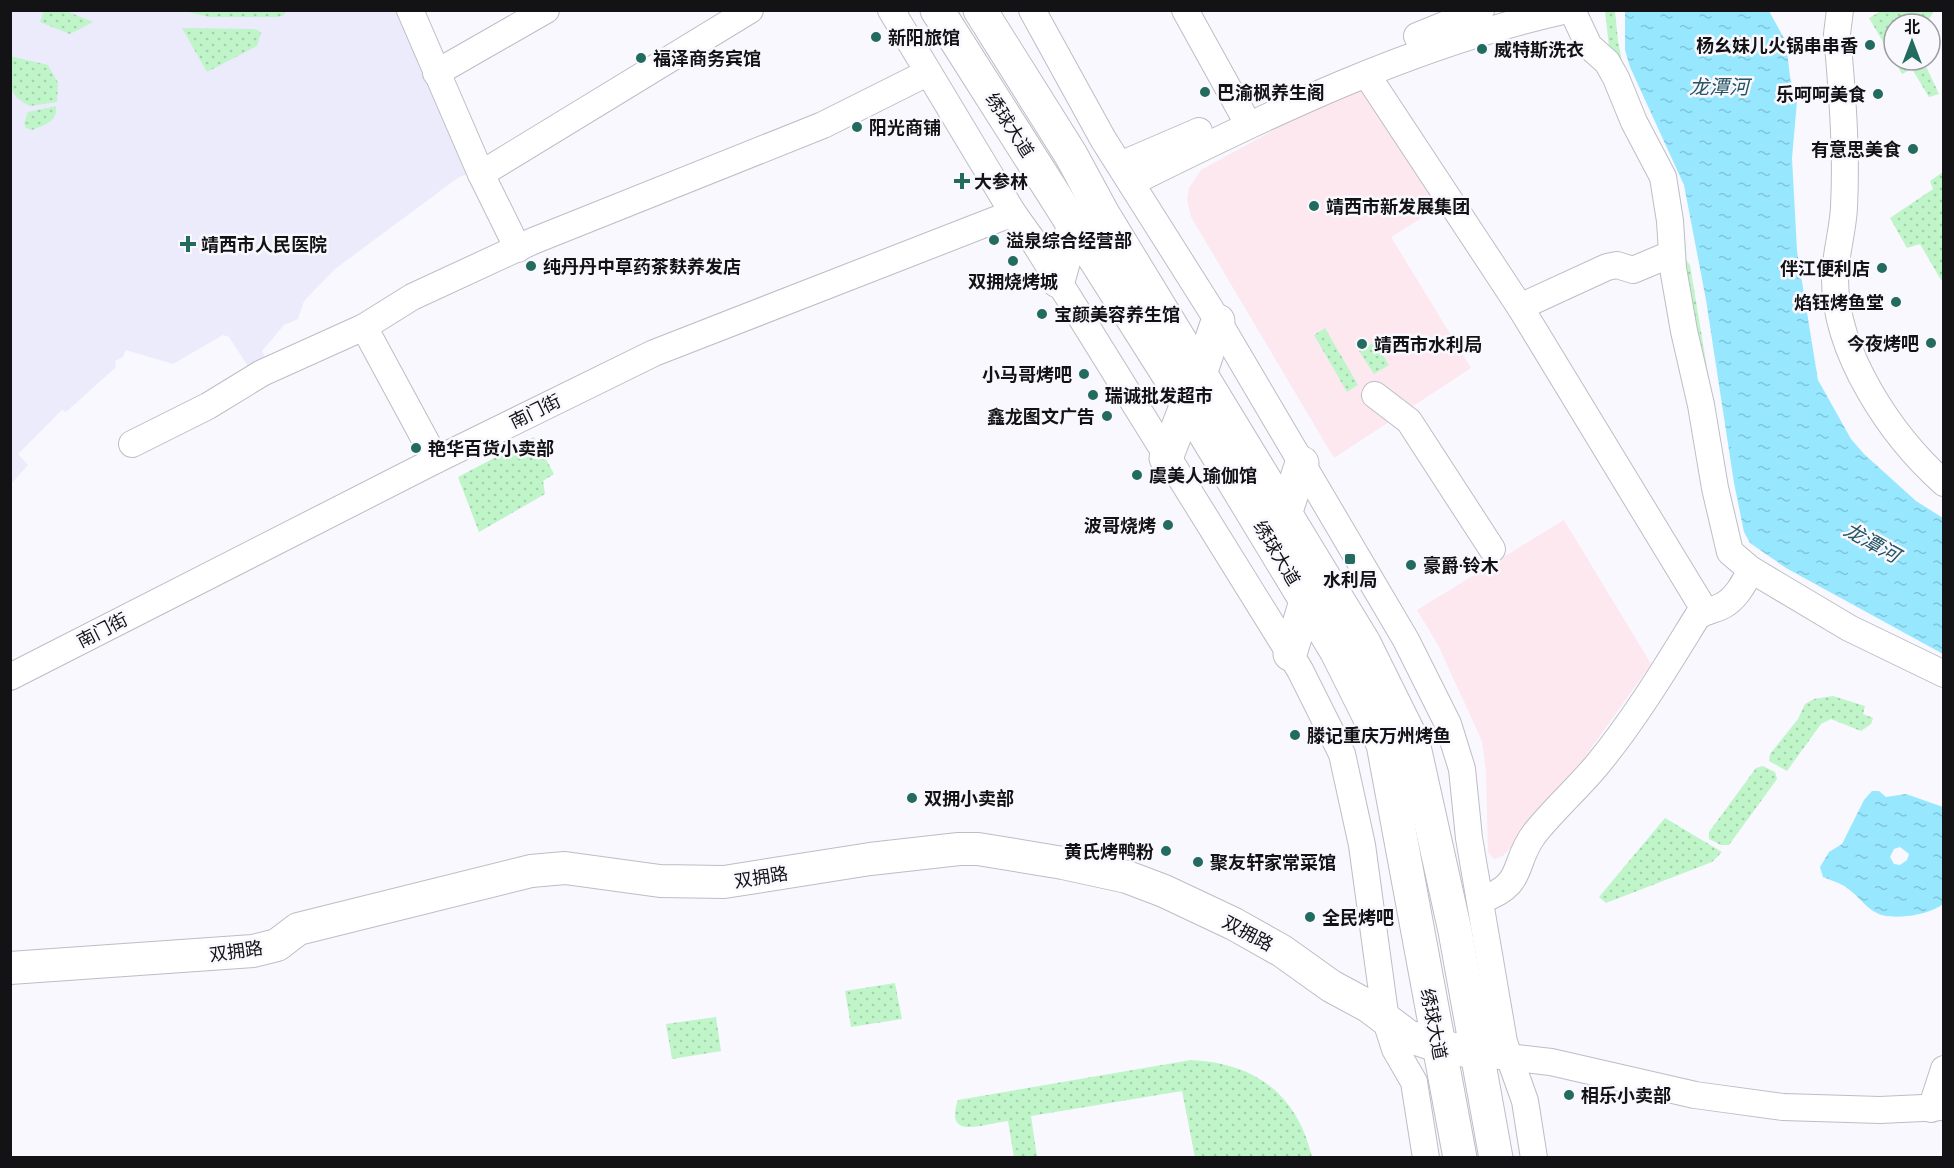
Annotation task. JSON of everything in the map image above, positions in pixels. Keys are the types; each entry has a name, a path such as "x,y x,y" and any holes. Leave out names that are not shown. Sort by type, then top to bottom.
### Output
{"main road":[{"name":"绣球大道","path":"937,10 1187,404 1337,652 1383,744 1398,814 1460,1158"},
{"name":"绣球大道","path":"988,16 1071,155 1103,214 1364,644 1413,742 1422,771 1437,857 1455,931 1492,1055 1496,1158"},
{"path":"1058,281 1074,224"},
{"path":"1200,374 1218,321"},
{"path":"1166,458 1187,404"},
{"path":"1286,514 1302,463"},
{"path":"1290,654 1306,602"}],"street":[{"path":"410,10 481,174 518,249"},
{"path":"436,73 546,10"},
{"path":"481,174 750,10"},
{"path":"891,10 1013,213 1058,281 1290,654 1346,765 1371,897 1386,1021 1395,1049 1414,1082 1426,1158"},
{"path":"1032,10 1126,174 1218,321 1302,463 1419,664 1448,724 1462,769 1469,838 1481,900 1492,1055 1525,1101 1534,1158"},
{"path":"1126,174 1242,113 1481,10"},
{"path":"1126,174 1437,45 1522,20 1567,10"},
{"path":"1572,10 1589,46 1607,62 1616,78 1634,122 1663,177 1670,221 1671,255 1724,530 1731,552 1750,569 1858,633 1944,674"},
{"path":"1840,10 1837,34 1844,208 1835,278 1841,330 1853,358 1905,446 1944,483"},
{"path":"1190,13 1242,113"},
{"path":"132,444 208,406 262,373 364,327 412,297 518,249 823,124 927,73"},
{"path":"1368,75 1520,307 1705,611"},
{"name":"南门街","path":"10,677 436,460 654,353 1013,213"},
{"path":"1520,307 1607,267 1617,265 1633,270 1671,255"},
{"path":"364,327 436,460"},
{"path":"1375,394 1409,421 1492,549"},
{"path":"1481,900 1503,891 1511,884 1534,833 1599,762 1662,675 1697,617 1705,611 1728,603 1746,580 1750,569"},
{"name":"双拥路","path":"10,968 253,951 277,945 298,929 531,871 565,868 660,881 724,882 870,859 978,849 1127,877 1164,891 1234,924 1281,951 1408,1036 1438,1046 1492,1055"},
{"path":"1492,1055 1551,1062 1695,1095 1783,1107 1937,1108 1944,1069"}],"shaded area":[{"name":"靖西市人民医院","path":"10,11 402,11 470,174 459,177 335,269 304,301 298,319 284,325 262,351 268,363 251,371 229,337 223,335 173,364 126,350 123,357 115,361 116,367 66,412 62,410 18,454 28,465 11,484"},
{"path":"1357,90 1363,91 1444,204 1391,237 1471,368 1334,458 1191,217 1187,200 1189,188 1201,170 1303,114"},
{"path":"1564,520 1651,664 1582,761 1513,845 1503,856 1494,859 1488,852 1486,772 1482,741 1438,645 1417,610"}],"green space":[{"path":"44,10 66,11 93,22 70,34 40,22"},
{"path":"286,10 284,15 278,17 209,17 184,11"},
{"path":"1605,11 1615,11 1624,71 1678,189 1686,249 1682,250 1610,56"},
{"path":"1881,11 1934,11 1882,12 1882,40 1869,18"},
{"path":"182,28 256,29 261,33 257,46 207,72"},
{"path":"10,56 48,65 58,83 57,102 30,106 16,96 11,86"},
{"path":"1914,72 1929,72 1939,94 1929,97"},
{"path":"56,106 55,116 49,122 32,130 26,128 24,123 28,112"},
{"path":"1943,172 1944,279 1941,280 1920,244 1907,248 1890,218 1933,189 1930,181"},
{"path":"1681,259 1686,260 1690,265 1712,398"},
{"path":"1325,328 1358,385 1347,392 1314,335"},
{"path":"1375,342 1389,365 1374,374 1359,351"},
{"path":"534,437 554,474 543,481 545,494 479,532 458,477"},
{"path":"1833,696 1865,706 1863,714 1873,718 1871,724 1861,731 1831,719 1821,724 1787,771 1769,761 1770,754 1798,719 1805,704 1814,699"},
{"path":"1763,766 1775,772 1777,779 1729,845 1721,845 1709,839 1709,832 1756,768"},
{"path":"1665,818 1722,852 1712,862 1606,903 1599,897"},
{"path":"895,983 902,1019 851,1027 845,991"},
{"path":"716,1017 721,1051 672,1059 666,1024"},
{"path":"1191,1060 1214,1062 1235,1068 1253,1075 1270,1086 1284,1099 1296,1116 1312,1157 1195,1157 1182,1091 1031,1116 1037,1157 1014,1157 1008,1121 968,1127 956,1121 958,1100"}],"water":[{"name":"龙潭河","path":"1625,11 1769,11 1786,42 1790,77 1797,101 1792,158 1797,251 1818,380 1851,439 1864,454 1916,501 1943,518 1943,654 1786,568 1750,543 1744,532 1734,483 1706,300 1684,185 1630,67 1625,50"},
{"path":"1872,791 1879,791 1886,797 1906,794 1943,807 1944,903 1930,911 1911,916 1883,915 1870,909 1846,887 1823,877 1820,867 1829,852 1842,844 1864,800","holes":["1900,847 1909,854 1907,860 1900,865 1894,864 1890,857 1894,849"]}],"place":[{"name":"新阳旅馆","path":"876,37"},
{"name":"杨幺妹儿火锅串串香","path":"1870,45"},
{"name":"威特斯洗衣","path":"1482,49"},
{"name":"福泽商务宾馆","path":"641,58"},
{"name":"巴渝枫养生阁","path":"1205,92"},
{"name":"乐呵呵美食","path":"1878,94"},
{"name":"阳光商铺","path":"857,127"},
{"name":"有意思美食","path":"1913,149"},
{"name":"大参林","path":"962,181"},
{"name":"靖西市新发展集团","path":"1314,206"},
{"name":"溢泉综合经营部","path":"994,240"},
{"name":"靖西市人民医院","path":"188,244"},
{"name":"双拥烧烤城","path":"1013,261"},
{"name":"纯丹丹中草药茶麸养发店","path":"531,266"},
{"name":"伴江便利店","path":"1882,268"},
{"name":"焰钰烤鱼堂","path":"1896,302"},
{"name":"宝颜美容养生馆","path":"1042,314"},
{"name":"今夜烤吧","path":"1931,343"},
{"name":"靖西市水利局","path":"1362,344"},
{"name":"小马哥烤吧","path":"1084,374"},
{"name":"瑞诚批发超市","path":"1093,395"},
{"name":"鑫龙图文广告","path":"1107,416"},
{"name":"艳华百货小卖部","path":"416,448"},
{"name":"虞美人瑜伽馆","path":"1137,475"},
{"name":"波哥烧烤","path":"1168,525"},
{"name":"水利局","path":"1350,559"},
{"name":"豪爵·铃木","path":"1411,565"},
{"name":"滕记重庆万州烤鱼","path":"1295,735"},
{"name":"双拥小卖部","path":"912,798"},
{"name":"黄氏烤鸭粉","path":"1166,851"},
{"name":"聚友轩家常菜馆","path":"1198,862"},
{"name":"全民烤吧","path":"1310,917"},
{"name":"相乐小卖部","path":"1569,1095"}]}
